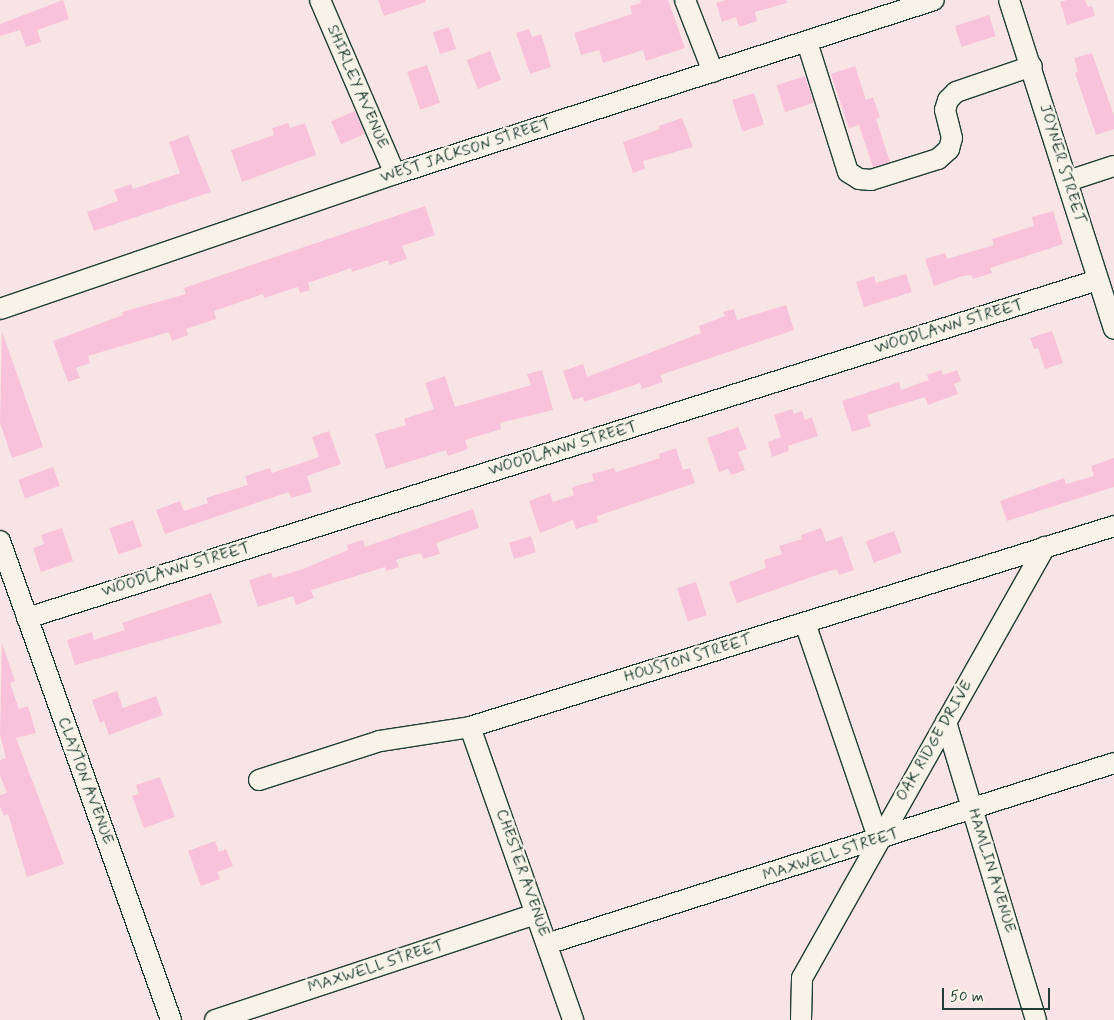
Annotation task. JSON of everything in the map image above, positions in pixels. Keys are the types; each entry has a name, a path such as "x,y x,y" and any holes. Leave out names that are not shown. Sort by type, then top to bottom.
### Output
{"street":[{"name":"SHIRLEY AVENUE","path":"320,0 395,174"},
{"path":"685,0 713,72"},
{"name":"WEST JACKSON STREET","path":"0,309 395,174 934,0"},
{"name":"JOYNER STREET","path":"1009,0 1032,66 1114,329"},
{"path":"807,42 848,172 859,180 871,180 938,159 950,149 952,138 945,110 952,96 1032,66"},
{"path":"1068,181 1114,166"},
{"name":"WOODLAWN STREET","path":"27,618 1098,280"},
{"name":"HOUSTON STREET","path":"259,780 380,741 470,727 1114,526"},
{"name":"CLAYTON AVENUE","path":"0,541 171,1020"},
{"name":"OAK RIDGE DRIVE","path":"801,1020 802,978 1045,547"},
{"path":"805,623 879,840"},
{"name":"HAMLIN AVENUE","path":"946,722 1036,1020"},
{"name":"CHESTER AVENUE","path":"470,727 573,1020"},
{"name":"MAXWELL STREET","path":"547,944 879,840 1114,763"},
{"name":"MAXWELL STREET","path":"215,1020 536,914"}],"building":[{"path":"63,0 69,19 37,30 41,42 26,47 20,30 0,36 0,24"},
{"path":"378,0 425,0 426,2 384,16"},
{"path":"640,0 668,0 685,48 646,61 643,50 603,63 599,50 581,55 574,33 632,14 630,6 641,3"},
{"path":"726,0 786,0 787,3 755,12 757,21 739,27 736,17 722,22 716,3"},
{"path":"1085,0 1088,7 1092,6 1095,16 1067,25 1060,2"},
{"path":"989,15 996,36 962,47 955,26"},
{"path":"449,27 456,49 440,54 433,32"},
{"path":"529,29 532,37 541,34 551,67 530,74 516,33"},
{"path":"490,51 501,80 478,89 467,60"},
{"path":"1092,53 1114,116 1114,129 1096,135 1075,73 1078,72 1074,58"},
{"path":"427,65 440,103 420,110 407,72"},
{"path":"855,66 866,100 873,97 880,117 876,119 890,162 873,167 859,125 849,128 831,74"},
{"path":"805,76 814,103 785,112 776,85"},
{"path":"754,93 764,124 742,131 732,100"},
{"path":"355,111 365,134 341,144 331,121"},
{"path":"682,118 693,147 643,161 645,169 633,173 623,142 660,129 659,126"},
{"path":"288,123 290,128 305,123 316,155 242,182 231,150 274,135 272,128"},
{"path":"188,135 211,192 94,231 87,212 118,201 114,190 131,184 133,189 180,173 169,142"},
{"path":"425,206 435,235 402,246 407,259 389,265 388,260 352,272 351,268 308,283 310,290 300,293 298,287 264,298 263,294 214,311 216,319 186,329 188,335 172,341 169,332 88,356 90,363 76,368 80,378 68,382 53,341 123,315 122,312 186,294 184,288"},
{"path":"1053,211 1063,244 990,268 992,273 973,279 971,275 963,276 934,286 925,259 945,253 947,259 994,245 992,239 1034,226 1032,217"},
{"path":"906,274 912,292 864,307 856,282 874,276 876,283"},
{"path":"786,305 794,330 660,375 663,382 642,389 640,383 584,402 583,397 573,400 563,371 583,364 587,377 701,333 699,326 725,316 723,312 734,309 737,320"},
{"path":"1052,331 1063,363 1045,369 1038,348 1034,349 1030,338"},
{"path":"2,332 43,447 12,458 0,423"},
{"path":"542,370 553,410 500,423 501,429 465,440 468,449 448,456 446,450 386,469 375,434 406,425 404,419 434,409 425,383 445,376 455,407 531,385 527,374"},
{"path":"941,370 943,375 957,370 961,381 954,384 958,394 928,405 925,397 867,415 871,426 852,432 842,401 899,382 901,390 929,380 927,375"},
{"path":"792,409 794,414 802,411 805,420 812,417 818,436 788,446 789,451 772,457 768,442 781,437 774,415"},
{"path":"738,427 747,449 738,452 745,470 731,475 728,469 719,472 707,438"},
{"path":"329,431 341,464 307,476 312,492 291,498 289,492 165,534 156,510 180,501 184,511 208,503 206,498 248,485 245,476 270,468 272,473 319,457 312,437"},
{"path":"676,448 683,470 690,468 695,483 597,516 598,522 576,529 573,520 540,533 529,501 550,493 553,502 574,495 572,487 594,481 592,474 614,468 616,472 660,458 659,454"},
{"path":"1114,458 1114,487 1007,521 1000,501 1064,478 1066,484 1094,476 1091,466"},
{"path":"53,467 60,486 25,498 18,480"},
{"path":"473,509 479,528 436,543 440,554 423,559 421,553 409,556 396,560 399,567 386,571 385,567 311,590 314,598 296,605 293,596 258,607 249,580 271,573 273,578 303,569 348,550 347,545 363,540 365,547"},
{"path":"133,520 142,546 118,555 109,528"},
{"path":"62,528 73,561 41,572 33,548 44,544 41,535"},
{"path":"821,528 826,542 842,536 854,570 839,575 837,569 737,603 729,582 766,568 764,560 782,554 779,546 802,539 801,535"},
{"path":"894,531 902,553 874,563 866,541"},
{"path":"531,536 536,552 514,559 509,543"},
{"path":"696,582 707,615 688,621 677,588"},
{"path":"211,593 222,623 75,665 67,640 92,632 94,640 125,630 122,623"},
{"path":"2,643 15,681 10,683 19,709 28,706 36,733 16,738 64,864 27,877 8,814 4,816 0,807 0,795 7,793 0,775 0,760 6,758 0,735"},
{"path":"117,691 123,708 156,696 163,715 109,735 104,721 100,723 92,700"},
{"path":"160,777 175,817 144,828 132,796 139,794 136,785"},
{"path":"215,841 219,852 226,849 233,866 217,872 220,879 201,886 188,851"}]}
